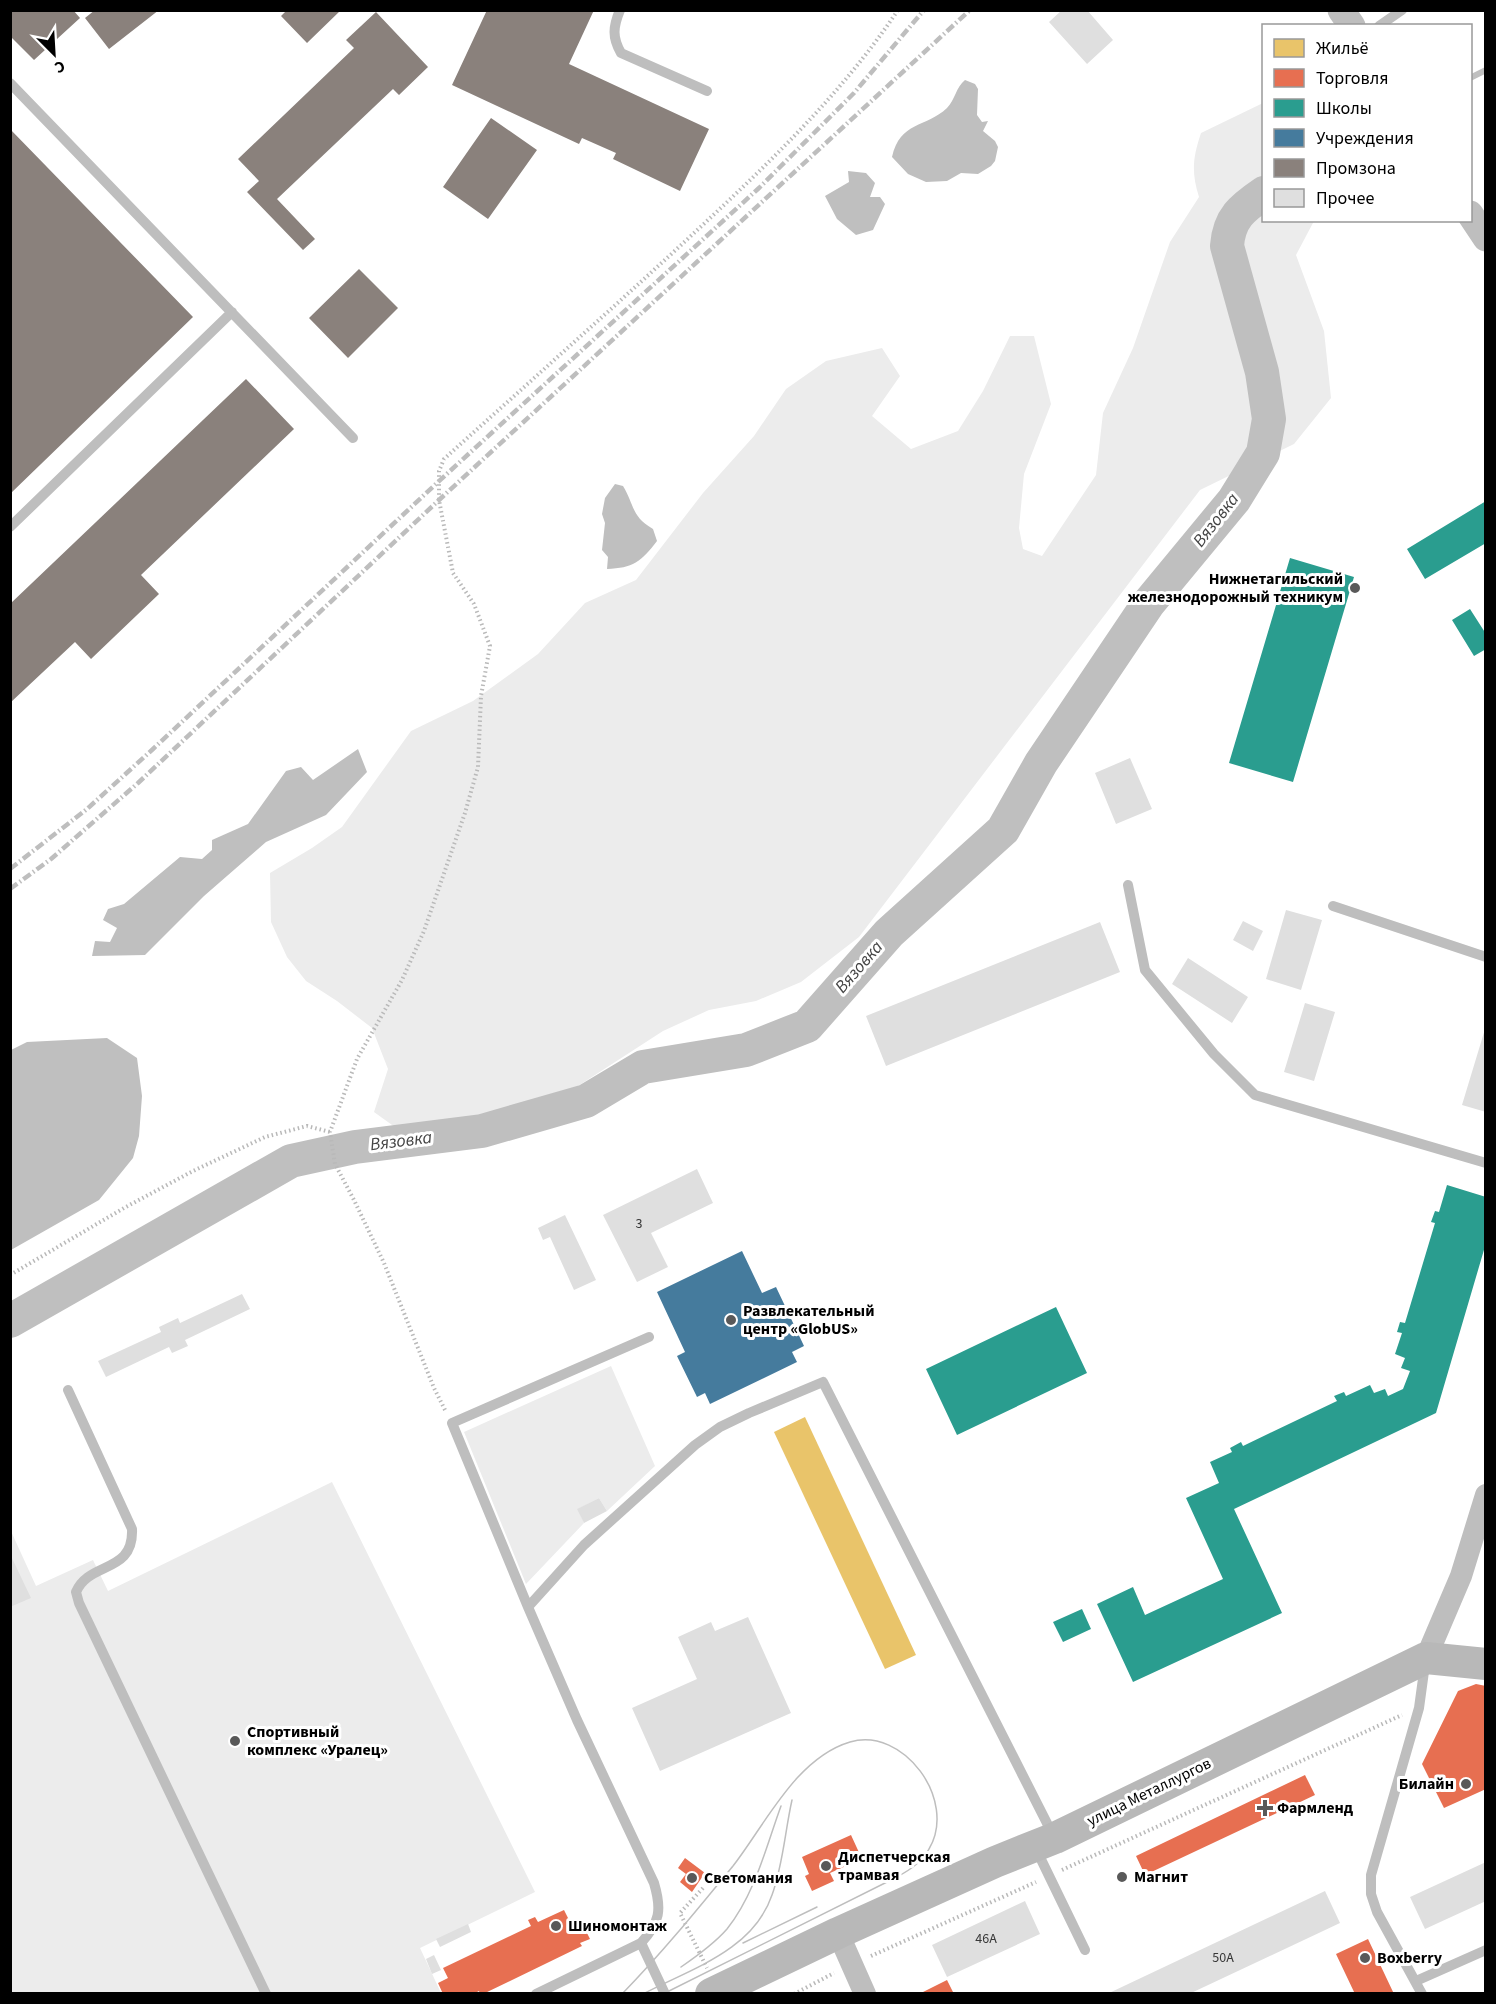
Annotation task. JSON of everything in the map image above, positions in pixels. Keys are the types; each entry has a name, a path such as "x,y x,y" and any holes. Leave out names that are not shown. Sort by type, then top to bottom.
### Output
{"main road":[{"path":"1426,1658 1485,1664"},
{"name":"улица Металлургов","path":"714,1992 838,1933 1045,1842 1426,1658"}],"street":[{"path":"1341,10 1351,24"},
{"path":"1472,217 1485,238"},
{"path":"1426,1658 1461,1576 1485,1495"},
{"path":"838,1933 865,1994"}],"lane":[{"path":"621,10 613,27 615,42 621,53 707,91"},
{"path":"1382,24 1402,10"},
{"path":"10,83 353,438"},
{"path":"10,527 232,312"},
{"path":"1128,885 1145,970 1214,1054 1256,1095 1485,1163"},
{"path":"1333,906 1485,957"},
{"path":"536,1994 641,1942 650,1932 658,1916 659,1905 654,1883 577,1720 452,1423 649,1337"},
{"path":"528,1607 584,1545 695,1445 730,1422 824,1382 1045,1842 1049,1876 1085,1950"},
{"path":"69,1390 132,1529 133,1539 124,1558 88,1577 79,1585 76,1592 79,1602 266,1994"},
{"path":"1422,1994 1377,1912 1371,1894 1371,1875 1419,1708 1426,1658"},
{"path":"641,1942 665,1994"},
{"path":"1416,1981 1485,1950"}],"path":[{"path":"452,1423 434,1388 384,1263 334,1164 330,1132 357,1059 402,980 423,931 465,813 478,767 481,696 490,646 474,604 453,573 439,500 439,471 444,459 657,267 783,148 843,81 898,10"},
{"path":"10,1275 154,1192 265,1137 307,1126 330,1132"},
{"path":"794,1994 852,1964 1419,1708"},
{"path":"703,1888 680,1914 714,1992"}],"shaded area":[{"path":"965,80 975,84 978,89 977,115 982,122 988,121 983,131 995,141 998,147 995,161 978,174 961,173 947,181 926,182 908,174 892,157 896,145 907,131 947,108"},
{"path":"1262,103 1262,222 1313,222 1296,255 1324,331 1331,398 1294,444 1200,490 859,937 801,982 756,1001 709,1010 663,1031 544,1108 484,1115 426,1128 399,1130 374,1112 388,1069 372,1028 306,981 287,957 271,922 270,873 342,827 411,731 473,701 538,654 585,603 636,580 703,493 754,436 786,389 826,361 882,348 900,376 872,416 911,449 958,431 983,391 1010,336 1034,336 1051,404 1024,474 1019,528 1023,549 1042,556 1096,475 1103,413 1133,348 1170,242 1199,197 1194,165 1201,133"},
{"path":"848,171 866,173 875,183 870,197 880,197 885,204 873,230 856,235 837,219 825,196 849,182"},
{"path":"615,484 623,486 637,515 653,529 657,541 636,563 607,569 608,557 602,550 605,523 602,514 605,498"},
{"path":"358,749 367,772 326,815 266,842 204,896 145,955 92,956 95,941 110,942 117,928 103,920 108,909 124,904 180,857 202,859 212,850 212,840 248,824 286,771 301,767 313,780"},
{"path":"107,1038 137,1058 142,1096 139,1136 133,1158 99,1200 11,1250 11,1050 27,1042"},
{"path":"611,1366 655,1466 607,1511 599,1498 578,1509 584,1523 526,1584 464,1432"},
{"name":"Спортивный комплекс «Уралец»","path":"332,1482 535,1892 420,1948 441,1993 11,1993 10,1529 36,1586 93,1560 108,1591"}],"building: Жильё":[{"path":"805,1417 916,1655 885,1669 774,1432"}],"building: Торговля":[{"path":"1476,1684 1486,1686 1486,1789 1444,1808 1422,1764 1458,1691"},
{"path":"1305,1775 1315,1795 1145,1875 1136,1856"},
{"name":"Диспетчерская трамвая","path":"851,1835 862,1859 830,1873 834,1881 812,1891 805,1876 809,1874 802,1857"},
{"path":"685,1858 705,1873 692,1892 680,1882 686,1874 678,1868"},
{"path":"564,1910 573,1928 582,1923 590,1939 580,1943 582,1946 483,1994 479,1991 473,1994 443,1994 438,1983 448,1978 443,1968 531,1926 528,1920 535,1917 538,1922"},
{"path":"1368,1939 1394,1994 1355,1994 1336,1954"},
{"path":"947,1980 954,1994 919,1994"}],"building: Школы":[{"path":"1486,501 1486,543 1425,579 1407,549"},
{"path":"1290,558 1354,577 1293,782 1229,763"},
{"path":"1470,609 1486,634 1486,649 1474,656 1452,620"},
{"path":"1447,1185 1486,1197 1486,1243 1436,1413 1234,1509 1282,1613 1133,1682 1097,1604 1133,1587 1145,1615 1223,1579 1186,1498 1219,1483 1210,1462 1232,1452 1230,1448 1241,1442 1243,1446 1337,1401 1334,1396 1344,1392 1346,1396 1370,1385 1374,1393 1385,1389 1388,1396 1403,1389 1410,1371 1401,1368 1405,1358 1395,1354 1402,1333 1397,1332 1400,1322 1405,1323 1435,1223 1431,1222 1435,1211 1439,1212"},
{"path":"1056,1307 1087,1373 957,1435 926,1369"},
{"path":"1082,1609 1091,1629 1063,1642 1053,1622"}],"building: Учреждения":[{"name":"Развлекательный центр «GlobUS»","path":"742,1251 762,1293 776,1287 804,1346 792,1352 797,1362 710,1404 705,1393 697,1397 677,1356 685,1352 657,1292"}],"building: Промзона":[{"path":"10,10 73,10 80,18 34,60 10,36"},
{"path":"95,10 159,10 109,49 85,18"},
{"path":"287,10 341,10 307,43 281,16"},
{"path":"487,10 594,10 569,64 709,129 680,191 613,159 616,153 582,138 579,144 452,85"},
{"path":"376,12 428,67 399,95 393,89 277,199 315,239 303,250 247,192 259,181 238,159 354,48 346,40"},
{"path":"491,118 537,150 488,219 443,187"},
{"path":"10,129 193,317 10,494"},
{"path":"359,269 398,308 348,358 309,318"},
{"path":"246,379 294,429 141,575 159,594 91,659 75,642 10,703 10,604"}],"building: Прочее":[{"path":"1062,10 1087,10 1113,40 1087,64 1049,22"},
{"path":"1130,758 1152,809 1116,824 1095,773"},
{"path":"1286,910 1322,920 1301,990 1266,979"},
{"path":"1243,921 1263,931 1253,951 1233,940"},
{"path":"1100,922 1120,972 886,1066 866,1016"},
{"path":"1188,958 1248,997 1232,1023 1172,984"},
{"path":"1305,1003 1335,1012 1314,1081 1284,1072"},
{"path":"1486,1029 1486,1112 1462,1105"},
{"path":"697,1169 713,1203 651,1233 668,1267 637,1282 603,1215"},
{"path":"565,1215 596,1280 574,1290 550,1237 543,1240 538,1228"},
{"path":"242,1294 250,1309 185,1340 188,1346 172,1353 169,1347 106,1377 98,1361 161,1332 159,1327 178,1318 180,1323"},
{"path":"599,1498 607,1511 584,1523 577,1509"},
{"path":"10,1554 31,1598 10,1607"},
{"path":"748,1617 791,1713 660,1771 632,1708 697,1679 678,1637 711,1622 715,1631"},
{"path":"1486,1862 1486,1901 1425,1929 1410,1897"},
{"path":"1325,1891 1340,1923 1189,1994 1107,1994"},
{"path":"1025,1901 1040,1934 947,1977 932,1945"},
{"path":"468,1924 471,1932 440,1947 436,1939"},
{"path":"434,1955 441,1970 432,1974 426,1959"}],"waterway":[{"path":"1472,77 1486,70"},
{"name":"Вязовка","path":"10,1321 291,1161 355,1147 482,1131 586,1101 643,1067 746,1050 807,1026 889,933 1003,830 1041,763 1148,604 1234,500 1263,453 1269,419 1262,372 1227,246 1228,236 1238,215 1262,194"}],"tram line":[{"path":"622,1994 706,1899 733,1866 783,1795 813,1762 831,1750 850,1742 870,1740 889,1745 906,1756 920,1771 931,1789 936,1809 936,1830 929,1849 917,1864 896,1877 663,1994"},
{"path":"643,1994 718,1956 750,1931 763,1914 776,1884 792,1800"},
{"path":"681,1967 717,1940 737,1915 759,1870 781,1806"},
{"path":"743,1943 817,1907"}],"railway":[{"path":"10,869 87,809 153,749 438,482 759,188 854,93 924,10"},
{"path":"10,889 51,859 138,783 439,500 970,10"}],"place":[{"name":"Нижнетагильский железнодорожный техникум","path":"1355,588"},
{"name":"Развлекательный центр «GlobUS»","path":"731,1320"},
{"name":"Спортивный комплекс «Уралец»","path":"235,1741"},
{"name":"Билайн","path":"1466,1784"},
{"name":"Фармленд","path":"1265,1808"},
{"name":"Диспетчерская трамвая","path":"826,1866"},
{"name":"Магнит","path":"1122,1877"},
{"name":"Светомания","path":"692,1878"},
{"name":"Шиномонтаж","path":"556,1926"},
{"name":"Boxberry","path":"1365,1958"}]}
